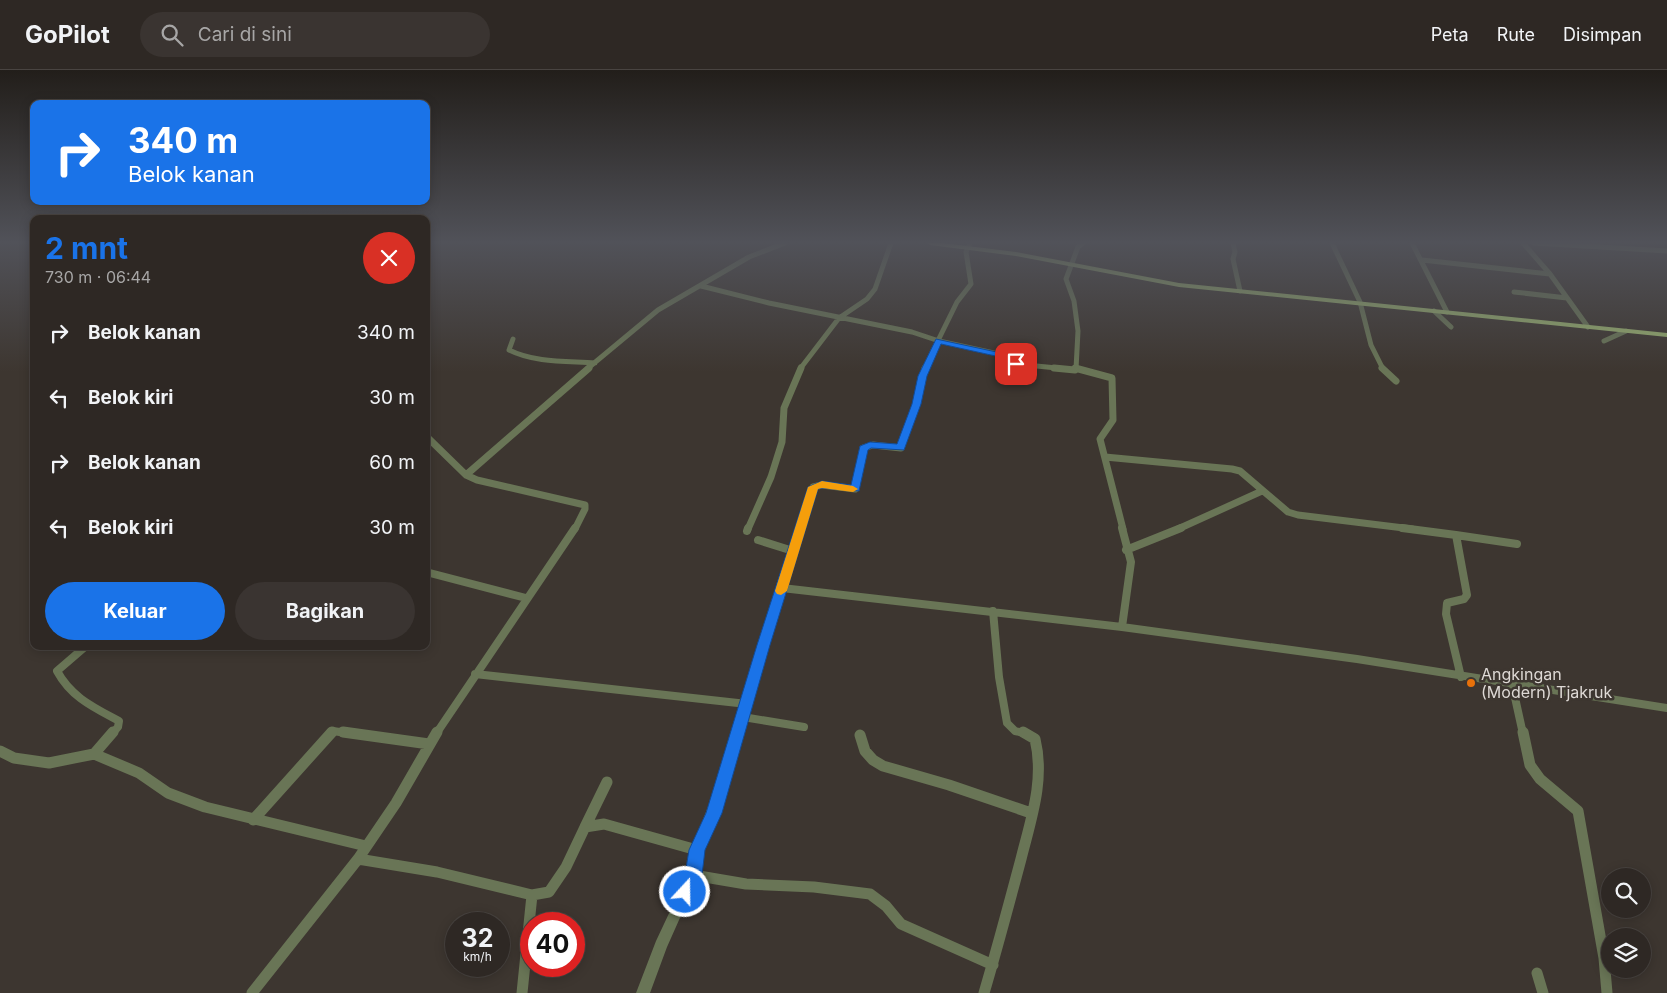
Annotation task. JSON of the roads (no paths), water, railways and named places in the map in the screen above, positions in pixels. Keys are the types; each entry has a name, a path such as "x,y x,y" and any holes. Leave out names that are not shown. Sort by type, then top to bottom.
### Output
{"main road":[{"path":"1198,286 1667,335"}],"street":[{"path":"701,286 839,318 889,327 939,341 1003,355 1016,364 1075,370 1112,378 1114,416 1100,438 1126,550 1131,562 1122,627"},
{"path":"466,474 561,390 658,310 701,286"},
{"path":"747,531 771,477 782,442 784,408 802,366 839,318 867,299 876,286"},
{"path":"643,993 661,946 693,875 697,850 714,813 763,645 813,487 822,484 855,489 863,448 870,445 900,448 916,404 922,376 958,302 970,286"},
{"path":"1068,286 1076,310 1078,350 1075,370"},
{"path":"1239,286 1240,291"},
{"path":"1353,286 1361,303 1375,358 1386,375 1396,380"},
{"path":"1435,286 1447,312"},
{"path":"1559,286 1588,327"},
{"path":"1514,292 1567,298"},
{"path":"1434,311 1451,327"},
{"path":"1604,341 1626,332"},
{"path":"513,340 508,350 514,353 595,363"},
{"path":"252,993 358,859 396,804 429,744 526,598 579,523 585,510 585,505 558,497 477,480 466,474 430,440"},
{"path":"1105,457 1240,472 1288,512 1298,515 1517,544"},
{"path":"1126,550 1175,531 1262,491"},
{"path":"1456,535 1466,596 1464,600 1447,603 1446,614 1461,677"},
{"path":"758,540 793,550"},
{"path":"430,573 526,598"},
{"path":"782,588 1122,627 1356,659 1667,708"},
{"path":"984,993 1026,843 1031,813 1039,786 1039,755 1035,739 1027,733 1015,730 1007,723 999,677 993,611"},
{"path":"81,650 57,670 64,687 80,700 120,721 118,728 94,754"},
{"path":"475,674 746,704"},
{"path":"1512,684 1530,766 1540,779 1578,811 1604,958 1607,993"},
{"path":"742,717 804,727"},
{"path":"253,820 333,732 429,744"},
{"path":"860,735 865,751 873,760 883,766 949,785 1031,813"},
{"path":"0,751 14,758 49,763 94,754 139,773 168,793 205,807 366,846"},
{"path":"358,859 437,872 532,895 549,892 566,867 607,782"},
{"path":"585,827 604,824 697,850"},
{"path":"693,875 746,884 814,887 870,894 886,906 901,924 993,965"},
{"path":"522,993 532,895"},
{"path":"1537,973 1543,993"}],"place":[{"name":"Angkingan (Modern) Tjakruk","path":"1471,683"}]}
